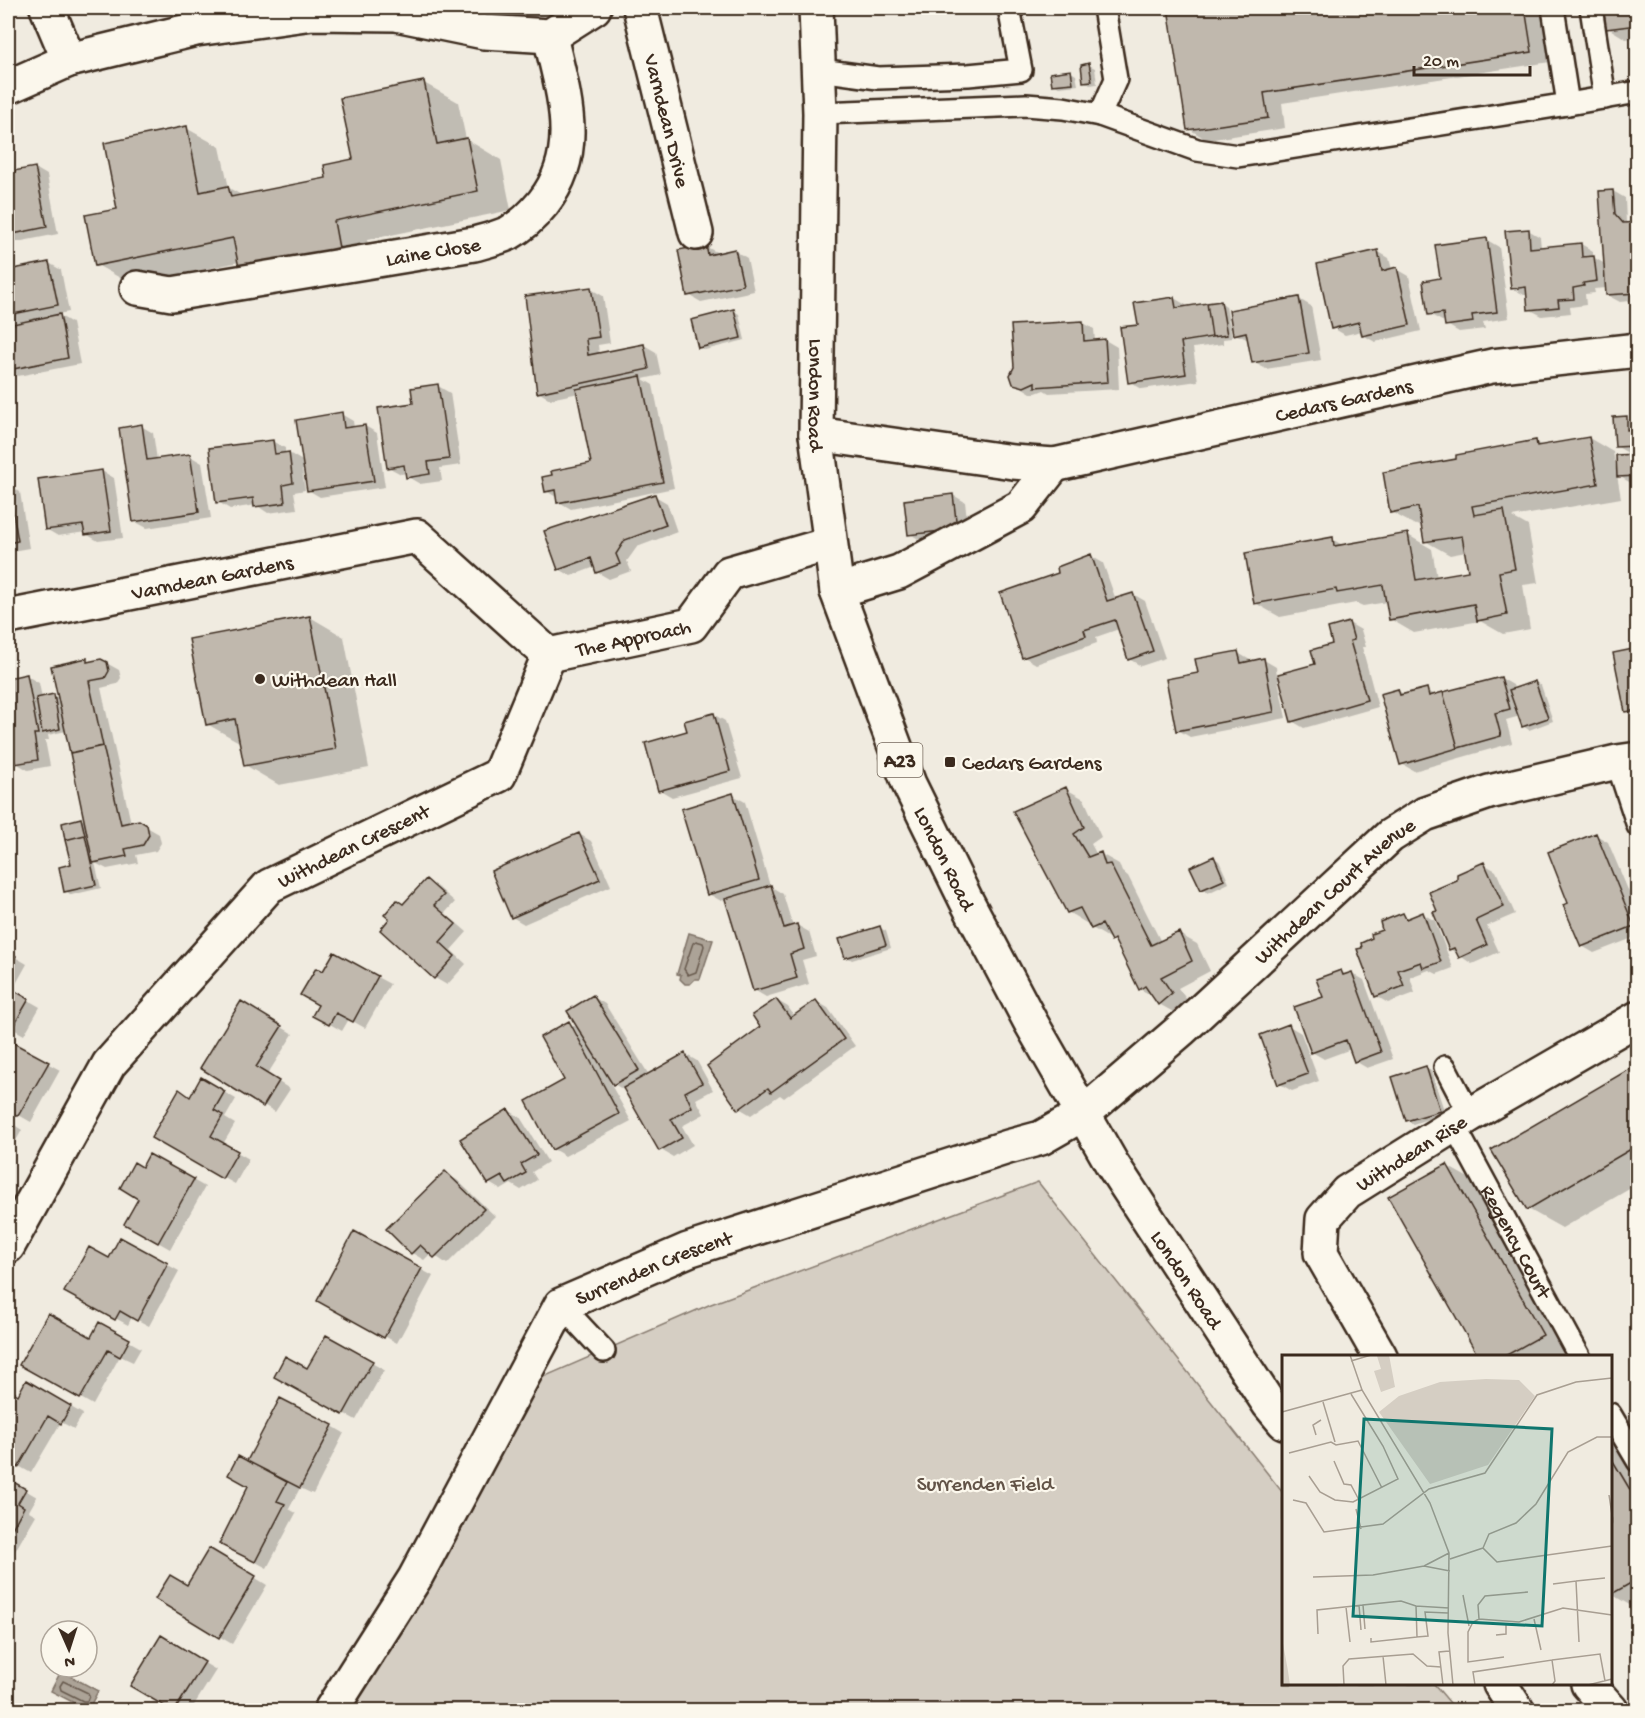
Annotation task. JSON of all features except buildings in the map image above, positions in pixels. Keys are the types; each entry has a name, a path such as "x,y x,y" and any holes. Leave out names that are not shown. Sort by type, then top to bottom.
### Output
{"main road":[{"path":"47,8 69,60"},
{"path":"8,87 69,60 196,29 312,10 396,14 484,32 550,36 594,8"},
{"name":"Varndean Drive","path":"640,8 696,233"},
{"name":"London Road","path":"816,8 820,70 816,434 837,591 909,784 971,910 1030,1020 1112,1164 1269,1404 1282,1420"},
{"name":"Laine Close","path":"137,288 172,294 474,244 509,232 534,214 554,189 568,151 567,111 550,36"},
{"name":"Cedars Gardens","path":"816,434 1001,460 1054,465 1492,366 1638,351"},
{"path":"837,591 898,572 1021,507 1054,465"},
{"name":"Varndean Gardens","path":"8,617 417,536 549,655"},
{"name":"The Approach","path":"549,655 691,625 729,573 829,544"},
{"name":"Withdean Crescent","path":"8,1246 109,1064 269,886 499,775 549,655"},
{"name":"Withdean Court Avenue","path":"1083,1114 1182,1029 1390,836 1425,814 1489,792 1627,760"},
{"name":"Withdean Rise","path":"1379,1355 1321,1253 1323,1219 1347,1192 1462,1120 1638,1018"},
{"name":"Surrenden Crescent","path":"331,1710 415,1578 561,1305 688,1250 1041,1138 1083,1114"},
{"path":"1501,1685 1517,1710"},
{"path":"1590,1685 1611,1710"}],"lane":[{"path":"820,70 878,78 968,75 1021,70 1010,8"},
{"path":"1100,116 1116,79 1104,8"},
{"path":"1553,8 1568,104"},
{"path":"1590,8 1605,98"},
{"path":"820,113 1026,105 1063,108 1100,116 1197,150 1238,156 1638,92"},
{"path":"1627,760 1638,826"},
{"name":"Regency Court","path":"1445,1067 1462,1120 1580,1355"},
{"path":"561,1305 604,1350"},
{"path":"1612,1416 1638,1461"}],"green space":[{"name":"Surrenden Field","path":"1038,1182 1282,1492 1282,1685 1435,1685 1456,1710 333,1710 428,1548 541,1378 711,1304"}],"water":[{"path":"689,933 713,940 700,979 685,984 680,979 681,975 677,974"},
{"path":"57,1679 76,1679 98,1691 88,1710 51,1691"}],"place":[{"name":"Withdean Hall","path":"260,679"},
{"name":"Cedars Gardens","path":"950,762"}]}
